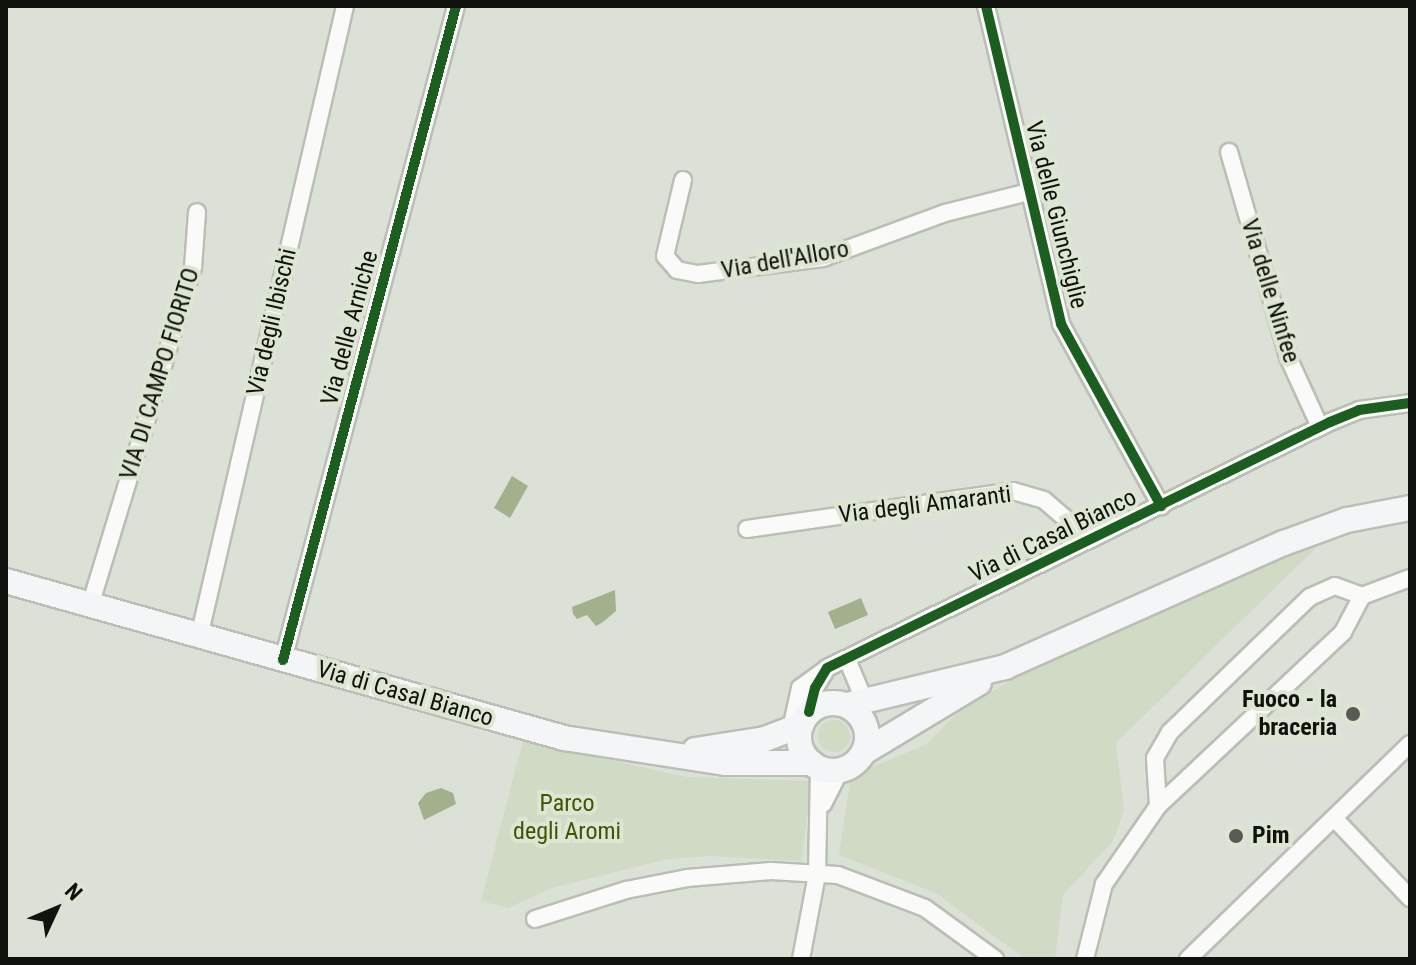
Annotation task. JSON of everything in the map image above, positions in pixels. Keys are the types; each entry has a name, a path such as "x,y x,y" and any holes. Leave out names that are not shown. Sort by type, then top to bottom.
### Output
{"main road":[{"path":"800,722 800,742 824,767 864,752 1005,667 1294,539 1355,518 1410,508"},
{"name":"Via di Casal Bianco","path":"6,581 564,738 757,765 824,767"},
{"path":"669,755 765,739 800,722 827,703 856,704 1005,667"},
{"path":"856,704 865,725 864,752"}],"street":[{"name":"Via degli Ibischi","path":"199,637 345,6"},
{"name":"Via delle Arniche","path":"283,660 456,6"},
{"name":"Via delle Giunchiglie","path":"986,6 1028,192 1065,334 1161,506"},
{"name":"Via delle Ninfee","path":"1229,152 1288,357 1320,427"},
{"name":"Via dell'Alloro","path":"683,180 665,256 677,270 698,274 832,256 945,213 1028,192"},
{"name":"VIA DI CAMPO FIORITO","path":"90,606 193,268 197,212"},
{"name":"Via di Casal Bianco","path":"800,722 800,688 827,668 1320,427 1359,410 1410,403"},
{"name":"Via degli Amaranti","path":"747,529 1013,491 1044,500 1088,538"},
{"path":"1158,806 1155,758 1170,732 1310,597 1335,586 1362,596 1410,578"},
{"path":"1085,959 1104,884 1158,806 1343,632 1362,596"},
{"path":"847,659 856,704"},
{"path":"800,722 827,668"},
{"path":"1188,959 1410,744"},
{"path":"801,959 817,874 824,767"},
{"path":"1335,819 1410,898"},
{"path":"535,919 616,893 687,878 758,872 838,875 901,896 995,959"}],"green space":[{"path":"1325,539 1116,743 1124,811 1113,841 1063,895 1055,959 1025,959 936,893 839,855 851,776 927,744 954,716 1014,678"},
{"path":"834,720 846,724 850,736 846,748 834,752 822,748 818,736 822,724"},
{"name":"Parco degli Aromi","path":"523,741 687,777 812,781 801,861 709,856 668,859 552,888 508,908 481,901"}],"shaded area":[{"path":"512,476 528,486 510,518 494,508"},
{"path":"615,590 616,611 596,626 587,615 577,619 573,614 572,607"},
{"path":"861,598 868,615 835,629 828,612"},
{"path":"441,788 453,793 456,804 424,820 418,803 426,793"}],"cycle path":[{"path":"283,660 456,6"},
{"path":"986,6 1061,324 1161,506"},
{"path":"809,712 815,688 827,668 1330,422 1359,410 1410,403"}],"place":[{"name":"Fuoco - la braceria","path":"1353,714"},
{"name":"Pim","path":"1236,836"}]}
